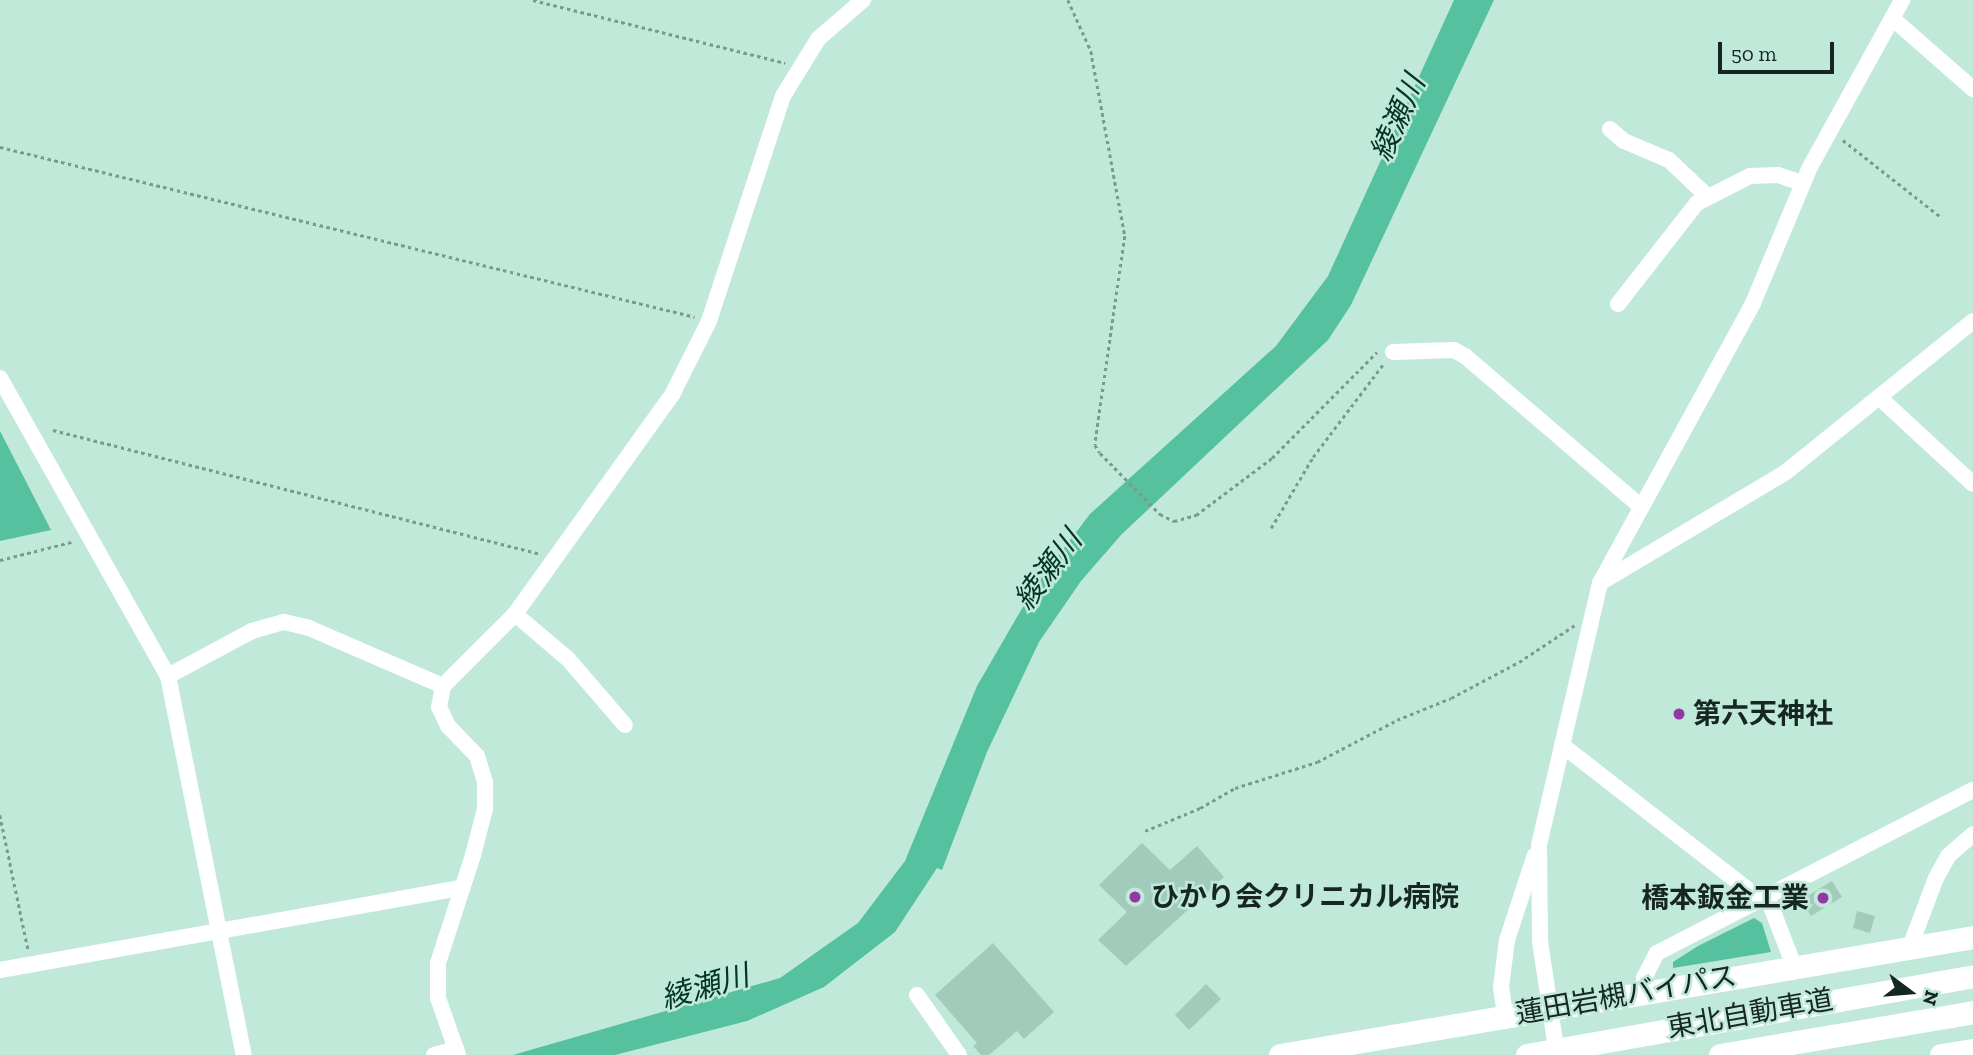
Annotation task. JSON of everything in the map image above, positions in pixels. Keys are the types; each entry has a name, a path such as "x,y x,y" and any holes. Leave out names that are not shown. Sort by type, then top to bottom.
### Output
{"highway":[{"name":"蓮田岩槻バイパス","path":"1280,1055 1973,937"},
{"name":"東北自動車道","path":"1527,1055 1973,976"},
{"name":"東北自動車道","path":"1720,1055 1973,1012"},
{"path":"1941,1055 1973,1050"}],"street":[{"path":"434,1055 457,1052 438,998 438,963 485,809 485,782 477,757 448,726 439,707 443,685 515,614 558,558 673,393 709,321 772,127 798,67 818,39 863,0"},
{"path":"1505,1015 1501,987 1507,940 1539,845 1600,583 1754,303 1803,183 1902,0"},
{"path":"1892,18 1973,89"},
{"path":"1610,128 1624,141 1669,160 1709,197"},
{"path":"1618,304 1690,209 1709,197 1762,173 1803,183"},
{"path":"1600,583 1746,499 1881,399 1973,321"},
{"path":"1393,352 1454,350 1465,356 1640,506"},
{"path":"0,378 168,676 244,1055"},
{"path":"1881,399 1973,484"},
{"path":"515,614 568,659 625,725"},
{"path":"168,676 252,631 284,622 309,628 443,685"},
{"path":"1562,745 1763,898 1794,966"},
{"path":"1644,993 1644,978 1657,953 1973,790"},
{"path":"1910,947 1936,878 1948,856 1973,834"},
{"path":"1539,845 1545,993 1557,1055"},
{"path":"0,970 461,888"},
{"path":"917,995 959,1055"}],"path":[{"path":"533,0 798,67"},
{"path":"1068,0 1091,51 1125,236 1095,446 1160,514 1174,521 1196,515 1272,458 1376,352 1393,352"},
{"path":"1831,130 1942,218"},
{"path":"0,147 709,321"},
{"path":"1271,528 1313,457 1393,352"},
{"path":"53,430 558,558"},
{"path":"0,560 89,537"},
{"path":"1145,831 1200,808 1235,788 1317,762 1396,720 1451,698 1528,657 1594,610"},
{"path":"0,815 31,964"}],"water":[{"name":"綾瀬川","path":"1454,0 1494,0 1351,305 1328,340 1121,535 1081,581 1039,642 987,752 942,870 937,868 895,932 824,987 747,1021 615,1055 513,1055 780,978 858,923 905,861 977,686 1035,586 1090,514 1276,346 1328,276"},
{"path":"0,431 51,530 0,541"},
{"path":"1754,918 1762,923 1771,952 1673,968 1673,962 1698,946"}],"building":[{"path":"1142,843 1170,870 1197,846 1224,877 1126,966 1098,940 1127,912 1099,885"},
{"path":"1832,881 1842,897 1811,916 1801,900"},
{"path":"1857,911 1875,916 1870,933 1853,928"},
{"path":"993,943 1054,1012 1024,1039 1017,1031 989,1055 981,1055 973,1046 977,1043 935,995"},
{"path":"1206,984 1221,999 1189,1030 1175,1015"}],"place":[{"name":"第六天神社","path":"1679,714"},
{"name":"ひかり会クリニカル病院","path":"1135,897"},
{"name":"橋本鈑金工業","path":"1823,898"}]}
